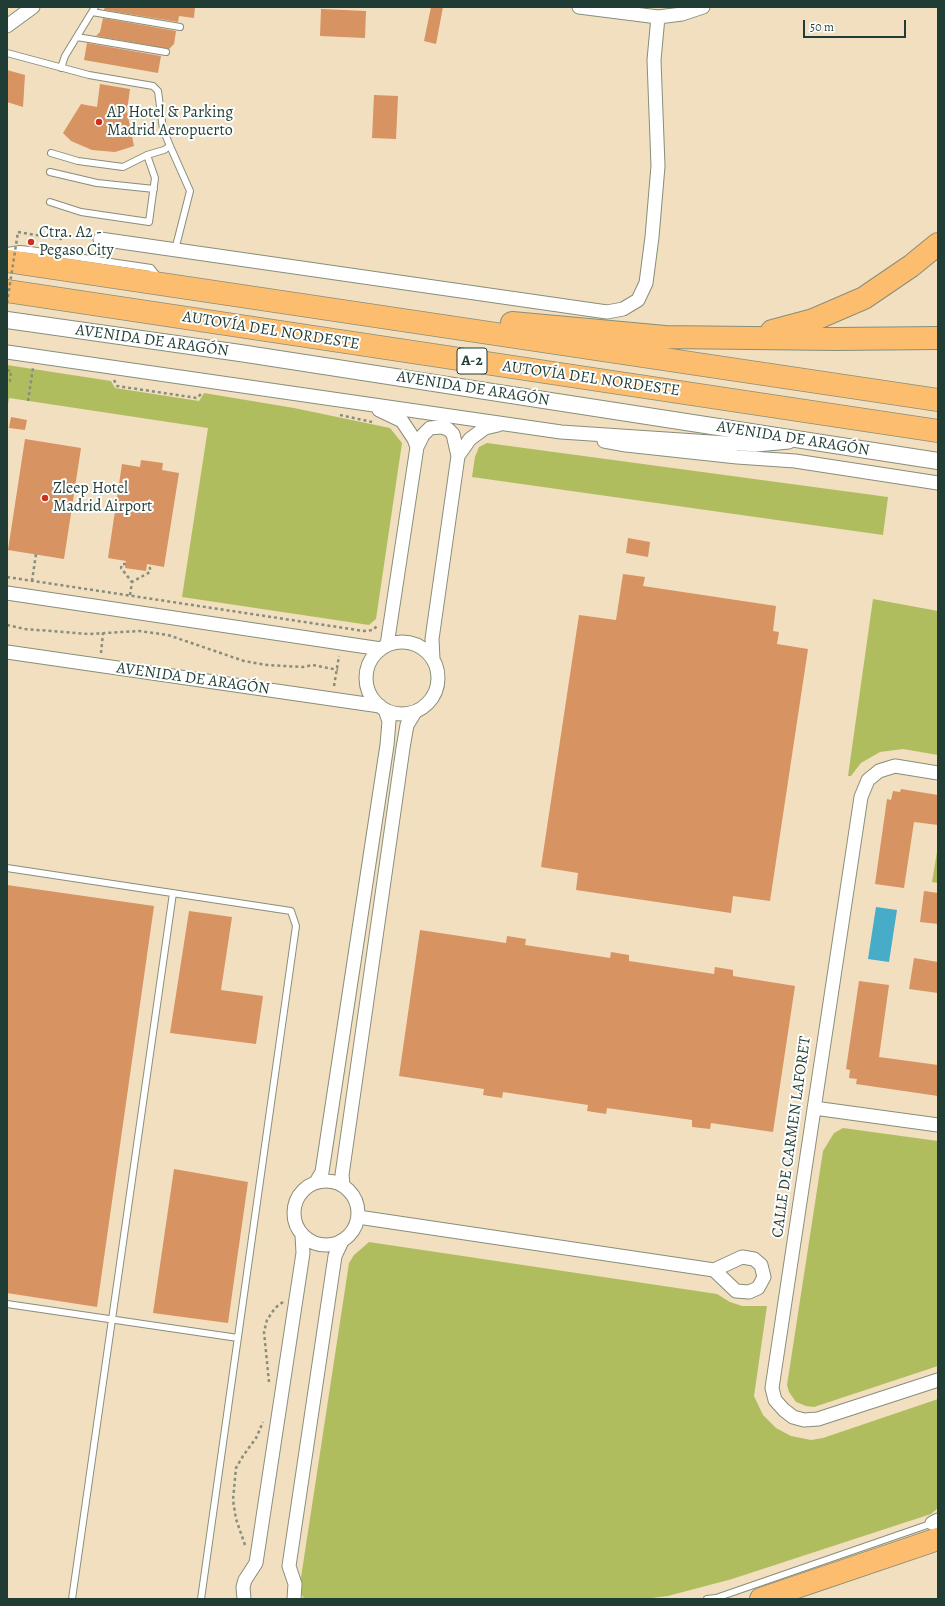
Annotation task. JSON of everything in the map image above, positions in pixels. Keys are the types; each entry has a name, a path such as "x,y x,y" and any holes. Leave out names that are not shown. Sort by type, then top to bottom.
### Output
{"highway":[{"path":"665,337 770,331 813,320 864,298 911,266 938,244"},
{"name":"AUTOVÍA DEL NORDESTE","path":"7,262 938,400"},
{"name":"AUTOVÍA DEL NORDESTE","path":"7,292 938,430"},
{"path":"248,297 665,337 836,339 938,338"},
{"path":"761,1599 937,1526"}],"street":[{"path":"7,26 33,7"},
{"path":"579,7 658,17 682,14 702,7"},
{"path":"100,239 594,311 607,312 623,309 638,300 646,283 652,237 658,166 654,60 658,17"},
{"name":"AVENIDA DE ARAGÓN","path":"7,320 233,352 938,461"},
{"path":"7,352 562,432 756,445 802,440"},
{"path":"366,404 402,421 414,439 417,447"},
{"path":"458,456 470,439 485,428 501,424"},
{"path":"316,1182 322,1172 386,753 389,721 383,708 370,693 366,677 371,661 384,647 417,447 423,435 430,428 441,427 448,429 453,434 458,456 432,639 433,659"},
{"name":"AVENIDA DE ARAGÓN","path":"562,432 626,445 737,457 795,461 938,483"},
{"path":"7,593 384,647 400,642 412,644 424,649 433,659 437,668 439,679 437,689 432,699 416,712 407,724 342,1175 343,1185"},
{"name":"AVENIDA DE ARAGÓN","path":"7,652 383,708"},
{"path":"383,708 400,714 416,712"},
{"name":"CALLE DE CARMEN LAFORET","path":"938,773 895,766 879,771 868,780 861,797 772,1388 775,1400 794,1417 804,1420 818,1419 938,1380"},
{"path":"814,1108 938,1125"},
{"path":"325,1180 334,1181 343,1185 355,1199 358,1217 355,1226 349,1235 342,1241 321,1245 311,1242 302,1235 296,1226 293,1216 294,1205 302,1191 316,1182 325,1180"},
{"path":"358,1217 714,1270"},
{"path":"244,1599 243,1587 245,1580 256,1563 303,1253 302,1235"},
{"path":"295,1599 295,1584 289,1566 335,1256 342,1241"}],"lane":[{"path":"61,68 65,56 93,10 180,27"},
{"path":"77,37 166,52"},
{"path":"7,53 89,75 153,86 158,91 163,129 190,191 175,250"},
{"path":"51,153 78,161 123,167 147,155 164,150 170,146"},
{"path":"50,202 80,212 149,222 155,178 147,155"},
{"path":"50,172 97,183 154,189"},
{"path":"7,251 20,249 30,250 151,268 164,285"},
{"path":"7,868 291,912 296,926 202,1599"},
{"path":"72,1599 173,893"},
{"path":"7,1304 238,1338"},
{"path":"707,1599 716,1598 937,1526"}],"path":[{"path":"7,304 18,232 61,239 63,231"},
{"path":"27,365 34,366 28,401"},
{"path":"7,370 12,370 10,381 7,381"},
{"path":"114,377 117,386 197,398 204,390"},
{"path":"332,413 378,423"},
{"path":"32,581 36,554"},
{"path":"126,564 122,564 121,568 132,582 130,596"},
{"path":"132,582 150,572 150,568 147,568"},
{"path":"7,577 364,631 373,630 379,621"},
{"path":"7,625 46,631 89,634 139,631 168,635 244,661 266,665 303,667 313,666 338,670"},
{"path":"100,657 103,633"},
{"path":"333,691 338,670 339,651"},
{"path":"269,1384 264,1332 267,1320 275,1308 288,1300"},
{"path":"248,1550 241,1536 236,1519 233,1500 234,1482 236,1468 256,1438 264,1417"}],"green space":[{"path":"7,365 111,381 115,388 199,401 204,393 294,408 390,428 402,443 376,619 369,625 182,597 208,428 9,398 7,410"},
{"path":"487,443 888,497 883,535 472,477 475,457 479,447"},
{"path":"873,599 938,611 938,755 903,749 880,752 861,763 851,776 848,776"},
{"path":"938,846 938,883 932,882"},
{"path":"843,1128 938,1141 938,1366 814,1407 796,1402 789,1392 787,1385 823,1151 834,1133"},
{"path":"369,1242 717,1294 730,1302 742,1306 767,1306 754,1396 763,1415 776,1428 791,1436 811,1440 823,1438 938,1399 938,1508 931,1514 732,1579 668,1596 644,1599 304,1599 301,1593 300,1584 349,1263 354,1255"}],"water":[{"path":"876,907 897,910 889,962 868,959"}],"building":[{"path":"105,7 195,7 194,18 179,16 178,22 104,10"},
{"path":"431,7 443,7 436,44 424,41"},
{"path":"321,9 366,11 365,38 320,36"},
{"path":"103,18 176,31 174,44 169,49 96,36 100,32"},
{"name":"AP Hotel & Parking Madrid Aeropuerto","path":"87,43 161,56 158,73 84,60"},
{"path":"7,70 25,75 23,107 7,102"},
{"name":"AP Hotel & Parking Madrid Aeropuerto","path":"100,84 130,89 127,111 134,146 115,152 92,150 71,141 63,133 81,104 97,107"},
{"path":"374,95 398,96 396,139 372,138"},
{"path":"11,417 27,420 25,430 9,428"},
{"name":"Zleep Hotel Madrid Airport","path":"25,439 81,448 64,559 8,550"},
{"path":"141,460 163,463 162,470 179,473 164,567 147,564 146,571 125,568 126,561 108,558 122,464 140,467"},
{"path":"628,538 650,542 648,557 626,553"},
{"path":"623,574 645,577 643,586 776,606 773,631 779,632 777,644 808,649 770,901 733,896 731,913 576,890 578,873 541,867 579,615 616,620"},
{"path":"901,789 938,795 938,825 914,822 904,888 875,884 887,799 891,800 893,791 900,792"},
{"path":"7,885 154,906 97,1307 7,1293"},
{"path":"924,891 938,893 938,924 920,922"},
{"path":"189,911 232,917 221,990 263,996 256,1044 170,1033"},
{"path":"420,930 506,943 507,936 526,939 525,945 610,958 611,952 629,955 629,961 714,974 715,967 733,970 733,976 795,986 773,1132 711,1123 710,1129 692,1127 692,1120 607,1108 606,1114 587,1111 588,1105 503,1092 502,1098 483,1095 484,1089 399,1076"},
{"path":"914,958 938,962 938,993 909,989"},
{"path":"859,981 889,985 879,1057 938,1065 938,1096 856,1084 857,1079 849,1078 850,1070 846,1069"},
{"path":"174,1169 248,1182 228,1323 153,1313"}],"place":[{"name":"AP Hotel & Parking Madrid Aeropuerto","path":"99,122"},
{"name":"Ctra. A2 - Pegaso City","path":"31,242"},
{"name":"Zleep Hotel Madrid Airport","path":"45,498"}]}
